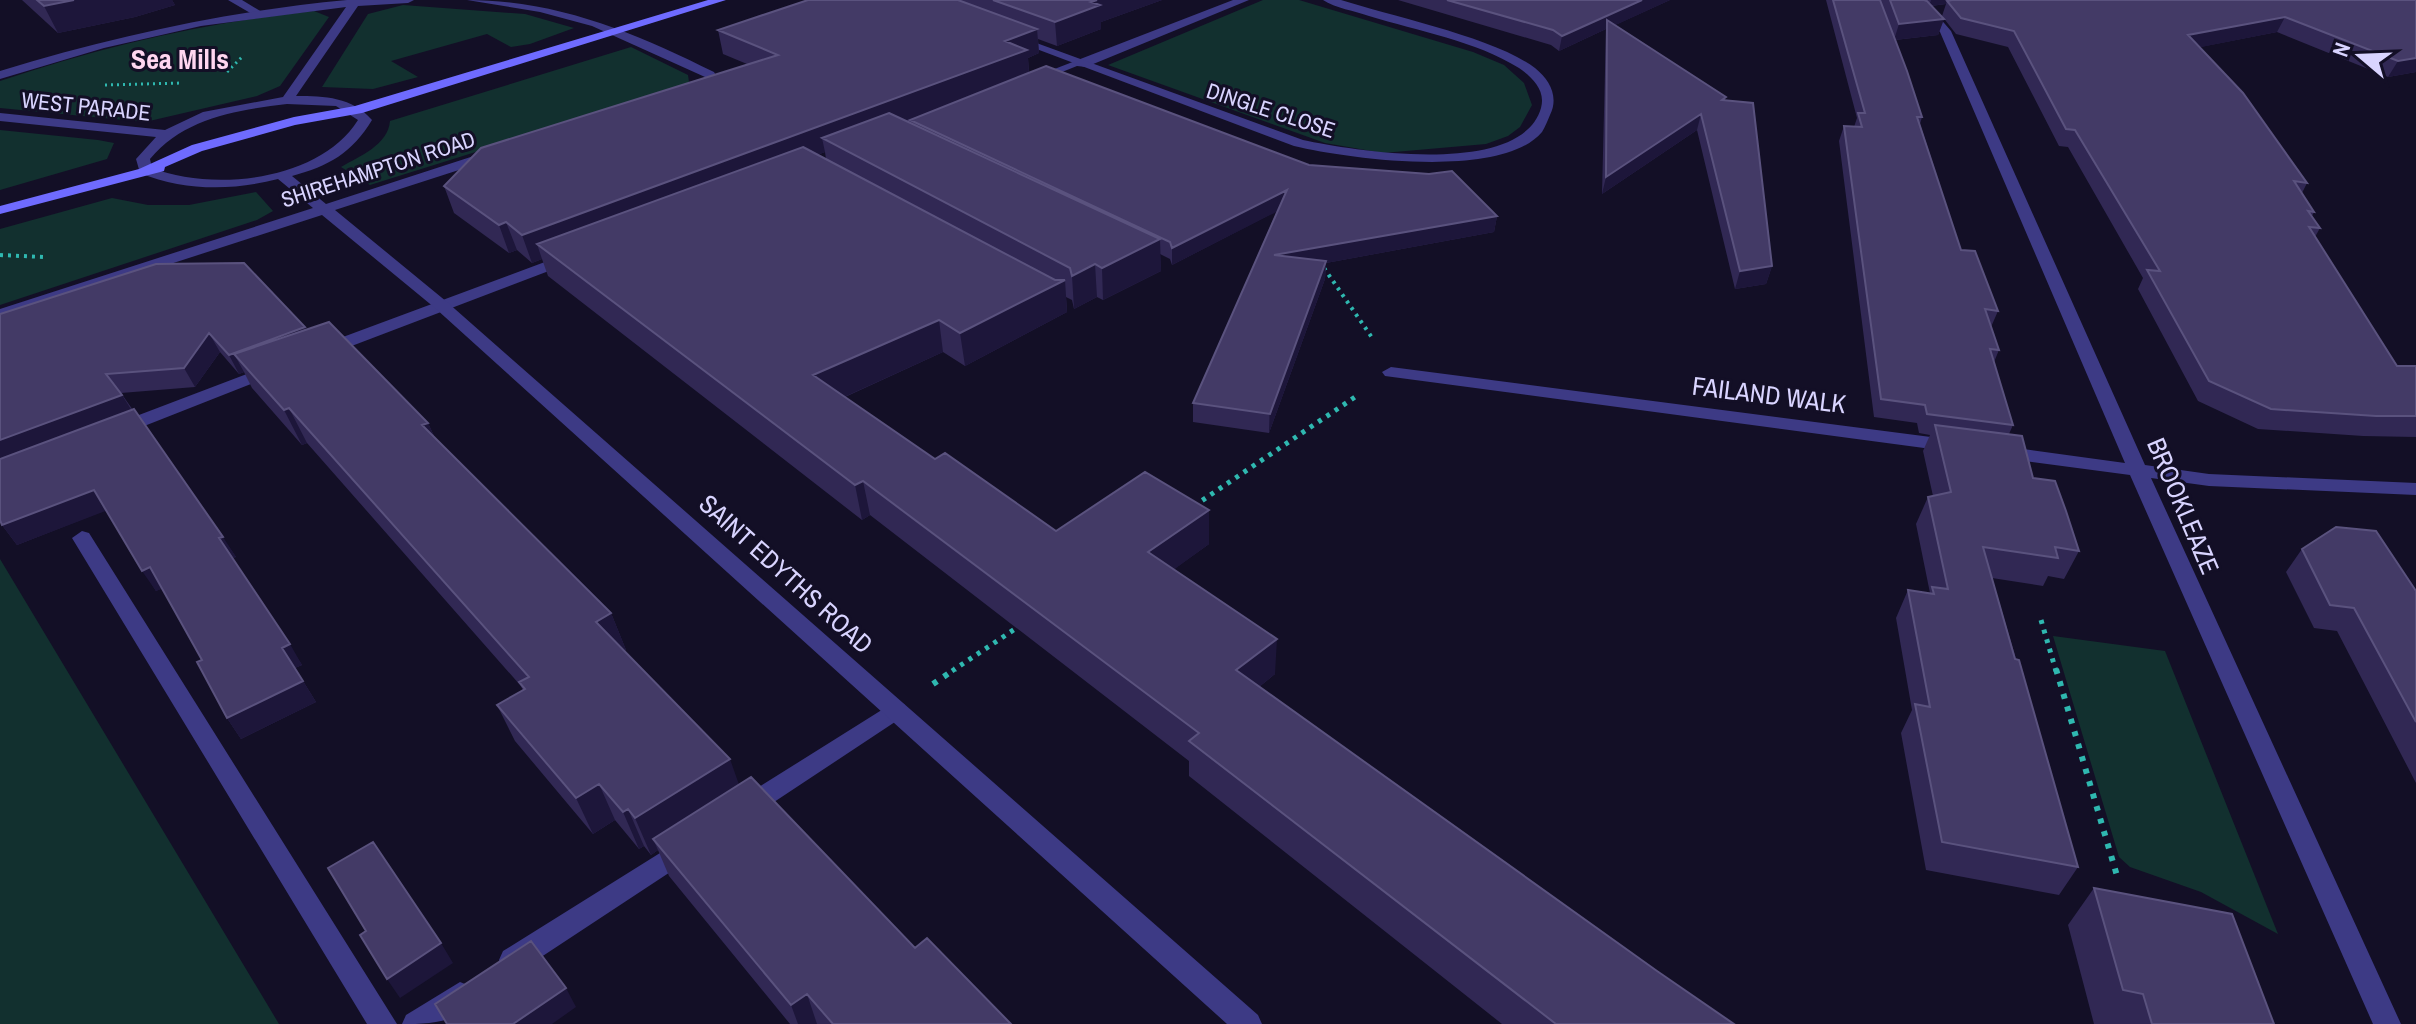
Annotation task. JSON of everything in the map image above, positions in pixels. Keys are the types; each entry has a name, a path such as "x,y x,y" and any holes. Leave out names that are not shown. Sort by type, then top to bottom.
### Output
{"main road":[{"path":"0,210 145,170 203,160 308,131 357,110 720,0"}],"street":[{"path":"234,0 256,12"},
{"path":"0,75 136,35 256,12 355,1 408,0"},
{"path":"473,0 558,10 621,31 710,75 713,81 685,93"},
{"path":"1021,85 1243,0"},
{"name":"DINGLE CLOSE","path":"1002,34 1334,153 1395,158 1490,152 1528,140 1545,123 1549,102 1543,81 1524,65 1498,52 1329,0"},
{"name":"BROOKLEAZE","path":"1891,0 1935,11 1945,31 2215,647 2387,1024"},
{"path":"287,100 355,1"},
{"path":"287,100 341,103 357,110 365,120 361,133 344,148 281,174 211,185 170,181 145,170 143,159 151,147 167,134 222,112 287,100"},
{"name":"WEST PARADE","path":"0,117 167,134"},
{"name":"SHIREHAMPTON ROAD","path":"0,314 504,151"},
{"name":"SAINT EDYTHS ROAD","path":"281,174 441,305 1248,1024"},
{"path":"103,435 589,250"},
{"name":"FAILAND WALK","path":"1391,372 2209,480 2416,489"},
{"path":"82,538 383,1024"},
{"path":"416,1024 896,710"}],"path":[{"path":"99,86 188,82"},
{"path":"1183,514 1391,372 1319,262"},
{"path":"2041,620 2118,879"},
{"path":"896,710 1027,621"}],"green space":[{"path":"1263,0 1299,0 1473,52 1504,65 1524,83 1532,105 1520,127 1508,136 1486,144 1383,153 1325,143 1108,65"},
{"path":"403,5 525,14 574,28 530,44 511,47 487,34 391,61 418,77 373,89 322,87 368,14"},
{"path":"314,11 329,17 280,86 257,96 145,122 0,108 0,81 39,68 116,46 194,29"},
{"path":"631,47 688,75 689,82 681,88 370,185 341,167 379,143 390,121"},
{"path":"0,130 114,143 107,159 0,190"},
{"path":"256,192 273,211 257,220 0,305 0,229 112,198 148,205 189,205"},
{"path":"0,559 279,1024 0,1024"},
{"path":"2053,636 2165,651 2278,934 2201,892 2130,867 2119,857"}],"building":[{"path":"37,0 74,0 44,6"},
{"path":"808,0 958,0 1037,29 1005,41 1027,50 522,235 506,222 499,225 444,186 481,148 778,55 718,30"},
{"path":"993,0 1097,0 1091,2 1100,5 1055,22"},
{"path":"1447,0 1642,0 1562,36 1553,30"},
{"path":"1833,0 1880,0 1922,117 1917,117 1961,250 1975,251 1998,311 1985,309 1999,350 1990,349 2013,425 1927,414 1925,405 1881,399 1844,126 1862,127 1858,113 1865,113"},
{"path":"1890,0 1927,1 1944,19 1899,24"},
{"path":"2416,0 2416,58 2398,61 2285,17 2188,35 2243,93 2307,183 2294,181 2314,212 2308,211 2320,228 2309,227 2397,366 2416,366 2416,416 2271,409 2209,381 2147,270 2160,271 2075,130 2066,129 2014,31 1961,18 1947,1"},
{"path":"1607,20 1726,97 1722,100 1753,103 1772,266 1740,271 1701,114 1606,177"},
{"path":"1046,66 1309,165 1429,174 1452,171 1497,216 1274,255 1326,261 1270,414 1193,403 1287,190 1172,248 1170,242 910,120"},
{"path":"889,113 1160,239 1102,268 1095,264 1072,276 1070,268 822,138"},
{"path":"803,147 1055,280 1065,280 960,333 939,320 813,375 935,459 945,453 1056,531 1145,472 1209,510 1148,552 1277,639 1236,670 1734,1024 1556,1024 1189,741 1199,733 863,481 855,485 537,244"},
{"path":"244,263 305,327 229,355 209,333 184,368 106,374 122,395 0,440 0,314 156,264"},
{"path":"329,322 428,423 422,425 611,613 596,622 730,759 635,818 628,809 623,812 599,784 576,798 497,705 525,689 519,682 529,677 289,408 284,410 234,354"},
{"path":"134,409 223,537 219,538 290,644 282,648 303,681 227,718 197,662 202,660 150,567 142,571 94,490 2,525 0,520 0,459"},
{"path":"1935,425 2022,436 2033,478 2055,481 2079,551 2055,547 2058,558 1983,547 2078,867 1942,842 1915,704 1930,707 1908,590 1934,594 1932,587 1948,589 1928,497 1951,492"},
{"path":"2336,527 2376,531 2416,591 2416,722 2354,608 2330,605 2302,549"},
{"path":"751,777 915,948 927,938 1011,1024 833,1024 807,994 791,1005 653,839"},
{"path":"373,842 441,943 387,979 360,935 366,931 328,868"},
{"path":"2094,888 2232,914 2274,1024 2152,1024 2143,994 2123,990"},
{"path":"531,941 566,988 513,1024 447,1024 435,1004"}],"district":[{"name":"Sea Mills","path":"180,59"}]}
